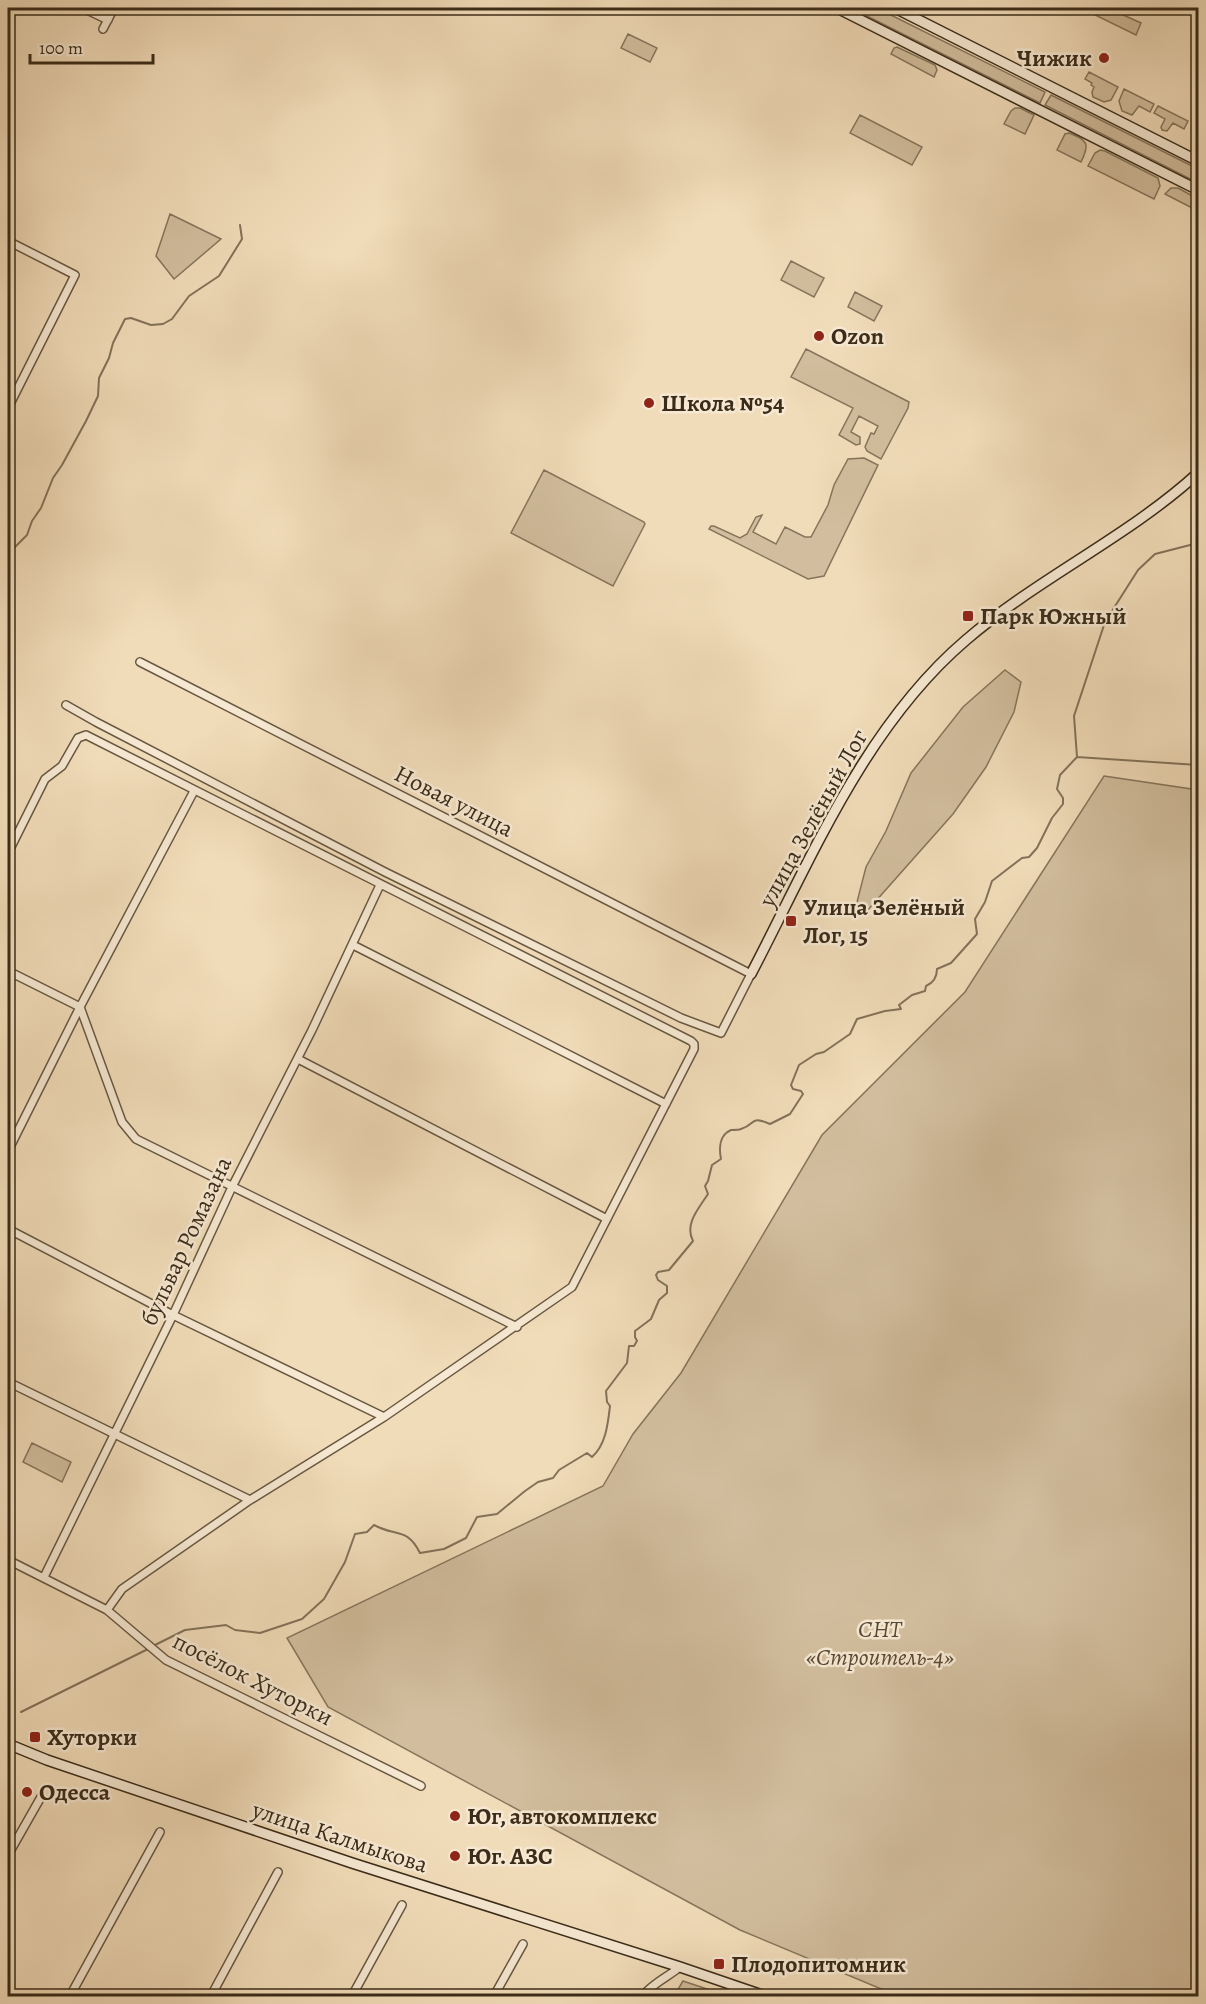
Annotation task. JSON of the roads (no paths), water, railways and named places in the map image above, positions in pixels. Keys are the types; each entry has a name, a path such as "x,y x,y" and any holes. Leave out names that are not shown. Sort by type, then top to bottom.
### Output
{"street":[{"path":"83,8 108,20"},
{"path":"103,29 114,8"},
{"path":"837,8 1198,190"},
{"path":"895,8 1198,161"},
{"path":"8,241 75,275 8,408"},
{"name":"улица Зелёный Лог","path":"66,705 385,872 681,1018 721,1033 840,801 869,751 904,704 963,642 994,617 1146,514 1198,472"},
{"name":"Новая улица","path":"140,662 751,974"},
{"path":"8,853 46,778 62,766 81,735 91,737 694,1044 694,1049 572,1287 384,1417 250,1500 122,1590 107,1610"},
{"path":"8,1151 80,1007 194,791"},
{"name":"бульвар Ромазана","path":"44,1577 173,1315 232,1187 298,1059 380,885"},
{"path":"353,945 666,1104"},
{"path":"8,971 80,1007 122,1122 136,1139 517,1327"},
{"path":"298,1059 607,1219"},
{"path":"8,1229 173,1315 384,1417"},
{"path":"8,1382 250,1500"},
{"path":"8,1560 44,1577"},
{"name":"посёлок Хуторки","path":"44,1577 107,1610 166,1660 422,1786"},
{"name":"улица Калмыкова","path":"8,1744 47,1760 340,1859 765,1996"},
{"path":"8,1854 41,1797"},
{"path":"70,1996 160,1832"},
{"path":"211,1996 278,1872"},
{"path":"352,1996 402,1905"},
{"path":"494,1996 523,1944"},
{"path":"643,1996 647,1989 680,1967"}],"waterway":[{"path":"8,554 27,535 53,478 86,421 98,396 99,378 125,319 131,318 151,325 163,324 172,319 189,296 219,276 242,239 240,225"},
{"path":"153,1646 185,1630 226,1625 235,1630 260,1633 302,1619 324,1599 345,1562 355,1534 367,1532 374,1525 406,1536 420,1553 444,1549 466,1538 477,1517 497,1514 538,1482 553,1478 559,1470 587,1453 592,1457 597,1452 606,1433 610,1406 607,1402 606,1391 627,1363 629,1346 634,1346 637,1341 635,1331 651,1319 659,1300 667,1293 667,1286 658,1280 656,1275 658,1272 669,1270 693,1241 691,1222 708,1194 705,1186 712,1165 721,1159 720,1147 724,1135 731,1130 746,1127 756,1120 770,1124 790,1114 803,1094 793,1089 791,1085 799,1065 816,1054 824,1052 850,1034 857,1019 901,1009 899,1005 912,995 925,991 926,986 935,977 937,969 951,963 977,934 975,919 985,902 992,881 1022,858 1029,857 1037,848 1052,818 1063,804 1063,798 1057,789 1060,775 1077,757 1074,716 1105,622 1138,570 1155,554 1198,543"},
{"path":"1077,757 1198,765"},
{"path":"21,1712 148,1649"}],"place":[{"name":"Чижик","path":"1104,58"},
{"name":"Ozon","path":"819,336"},
{"name":"Школа №54","path":"649,403"},
{"name":"Парк Южный","path":"968,616"},
{"name":"Улица Зелёный Лог, 15","path":"791,921"},
{"name":"Хуторки","path":"35,1737"},
{"name":"Одесса","path":"27,1792"},
{"name":"Юг, автокомплекс","path":"455,1816"},
{"name":"Юг. АЗС","path":"455,1856"},
{"name":"Плодопитомник","path":"719,1964"}],"park label":[{"name":"СНТ «Строитель-4»","path":"880,1643"}]}
